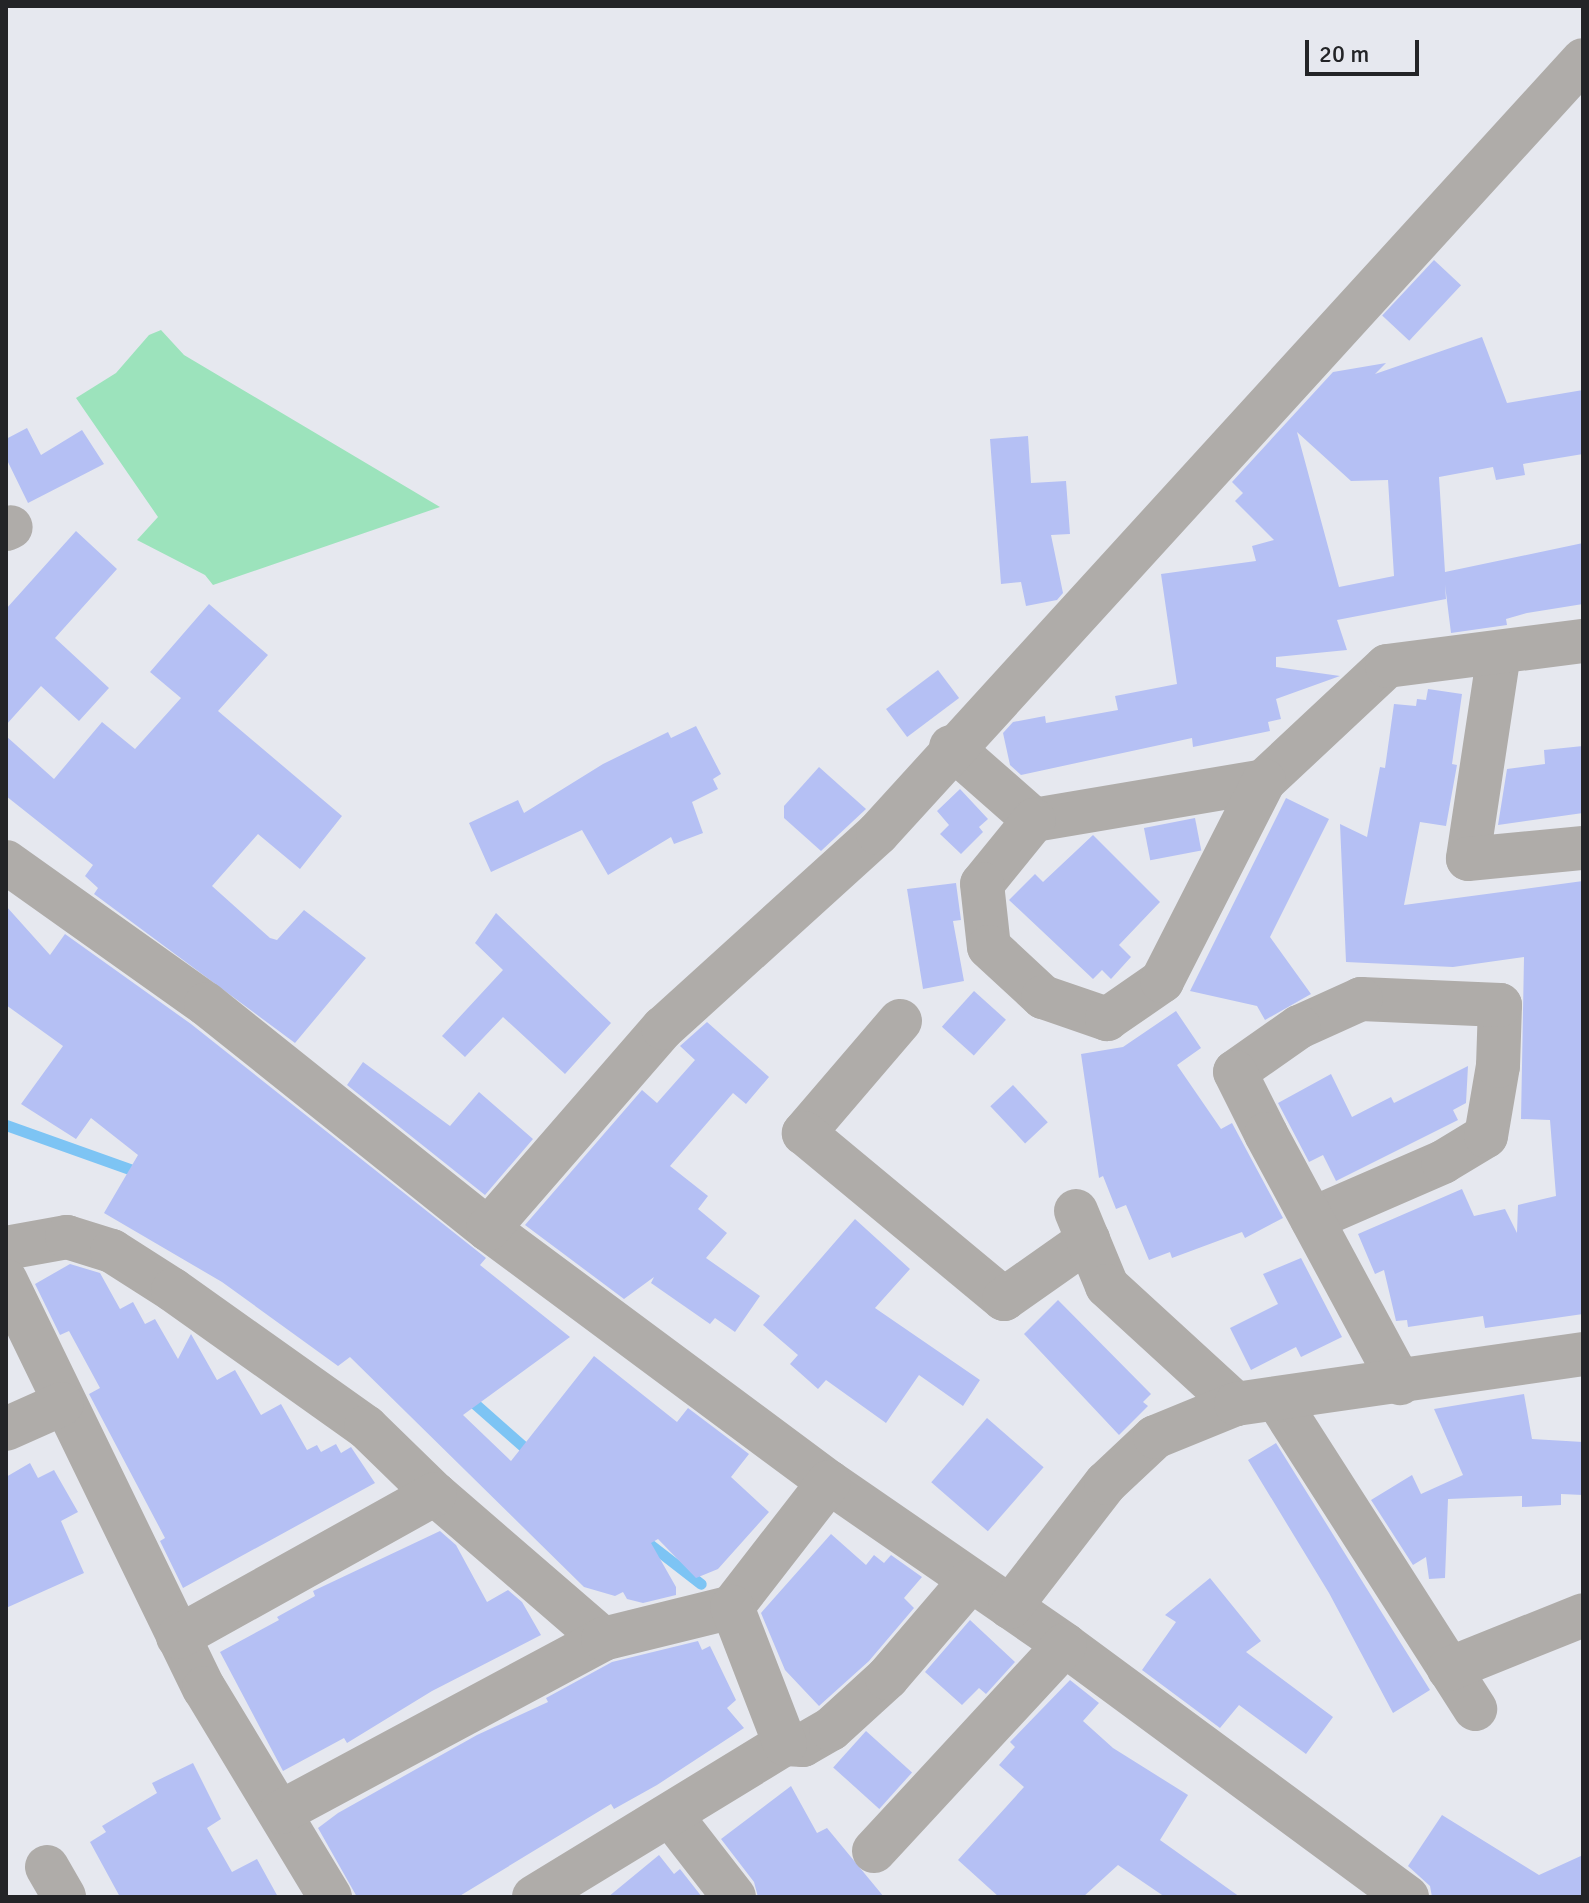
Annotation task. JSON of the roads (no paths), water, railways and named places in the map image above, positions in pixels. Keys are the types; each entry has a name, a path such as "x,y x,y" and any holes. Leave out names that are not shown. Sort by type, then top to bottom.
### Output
{"street":[{"path":"488,1229 663,1028 878,833 951,747 1583,60"},
{"path":"1264,781 1034,820 982,884 989,947 1043,997 1107,1019 1162,981 1264,781 1387,666 1583,641"},
{"path":"1499,653 1468,859 1583,848"},
{"path":"951,747 1034,820"},
{"path":"6,862 206,1004 488,1229 829,1482 1065,1645 1407,1897"},
{"path":"1312,1219 1443,1162 1486,1136 1498,1066 1500,1005 1361,999 1299,1027 1235,1072 1312,1219 1400,1383"},
{"path":"900,1021 804,1133 1004,1299 1082,1225 1107,1286 1257,1401 1475,1709"},
{"path":"6,1248 67,1237 112,1251 366,1427 435,1494 603,1639"},
{"path":"6,1281 62,1404 178,1637 330,1897"},
{"path":"1010,1607 1106,1483 1155,1437 1257,1401 1400,1383 1583,1354"},
{"path":"6,1429 62,1404"},
{"path":"281,1812 603,1639 732,1607 829,1482"},
{"path":"178,1637 435,1494"},
{"path":"534,1897 672,1817 785,1744 803,1745 831,1729 887,1678 970,1581"},
{"path":"732,1607 785,1744"},
{"path":"1449,1669 1583,1615"},
{"path":"874,1851 1065,1645"},
{"path":"672,1817 734,1897"}],"waterway":[{"path":"6,1125 141,1173"},
{"path":"466,1396 534,1456"},
{"path":"643,1539 701,1584"}]}
